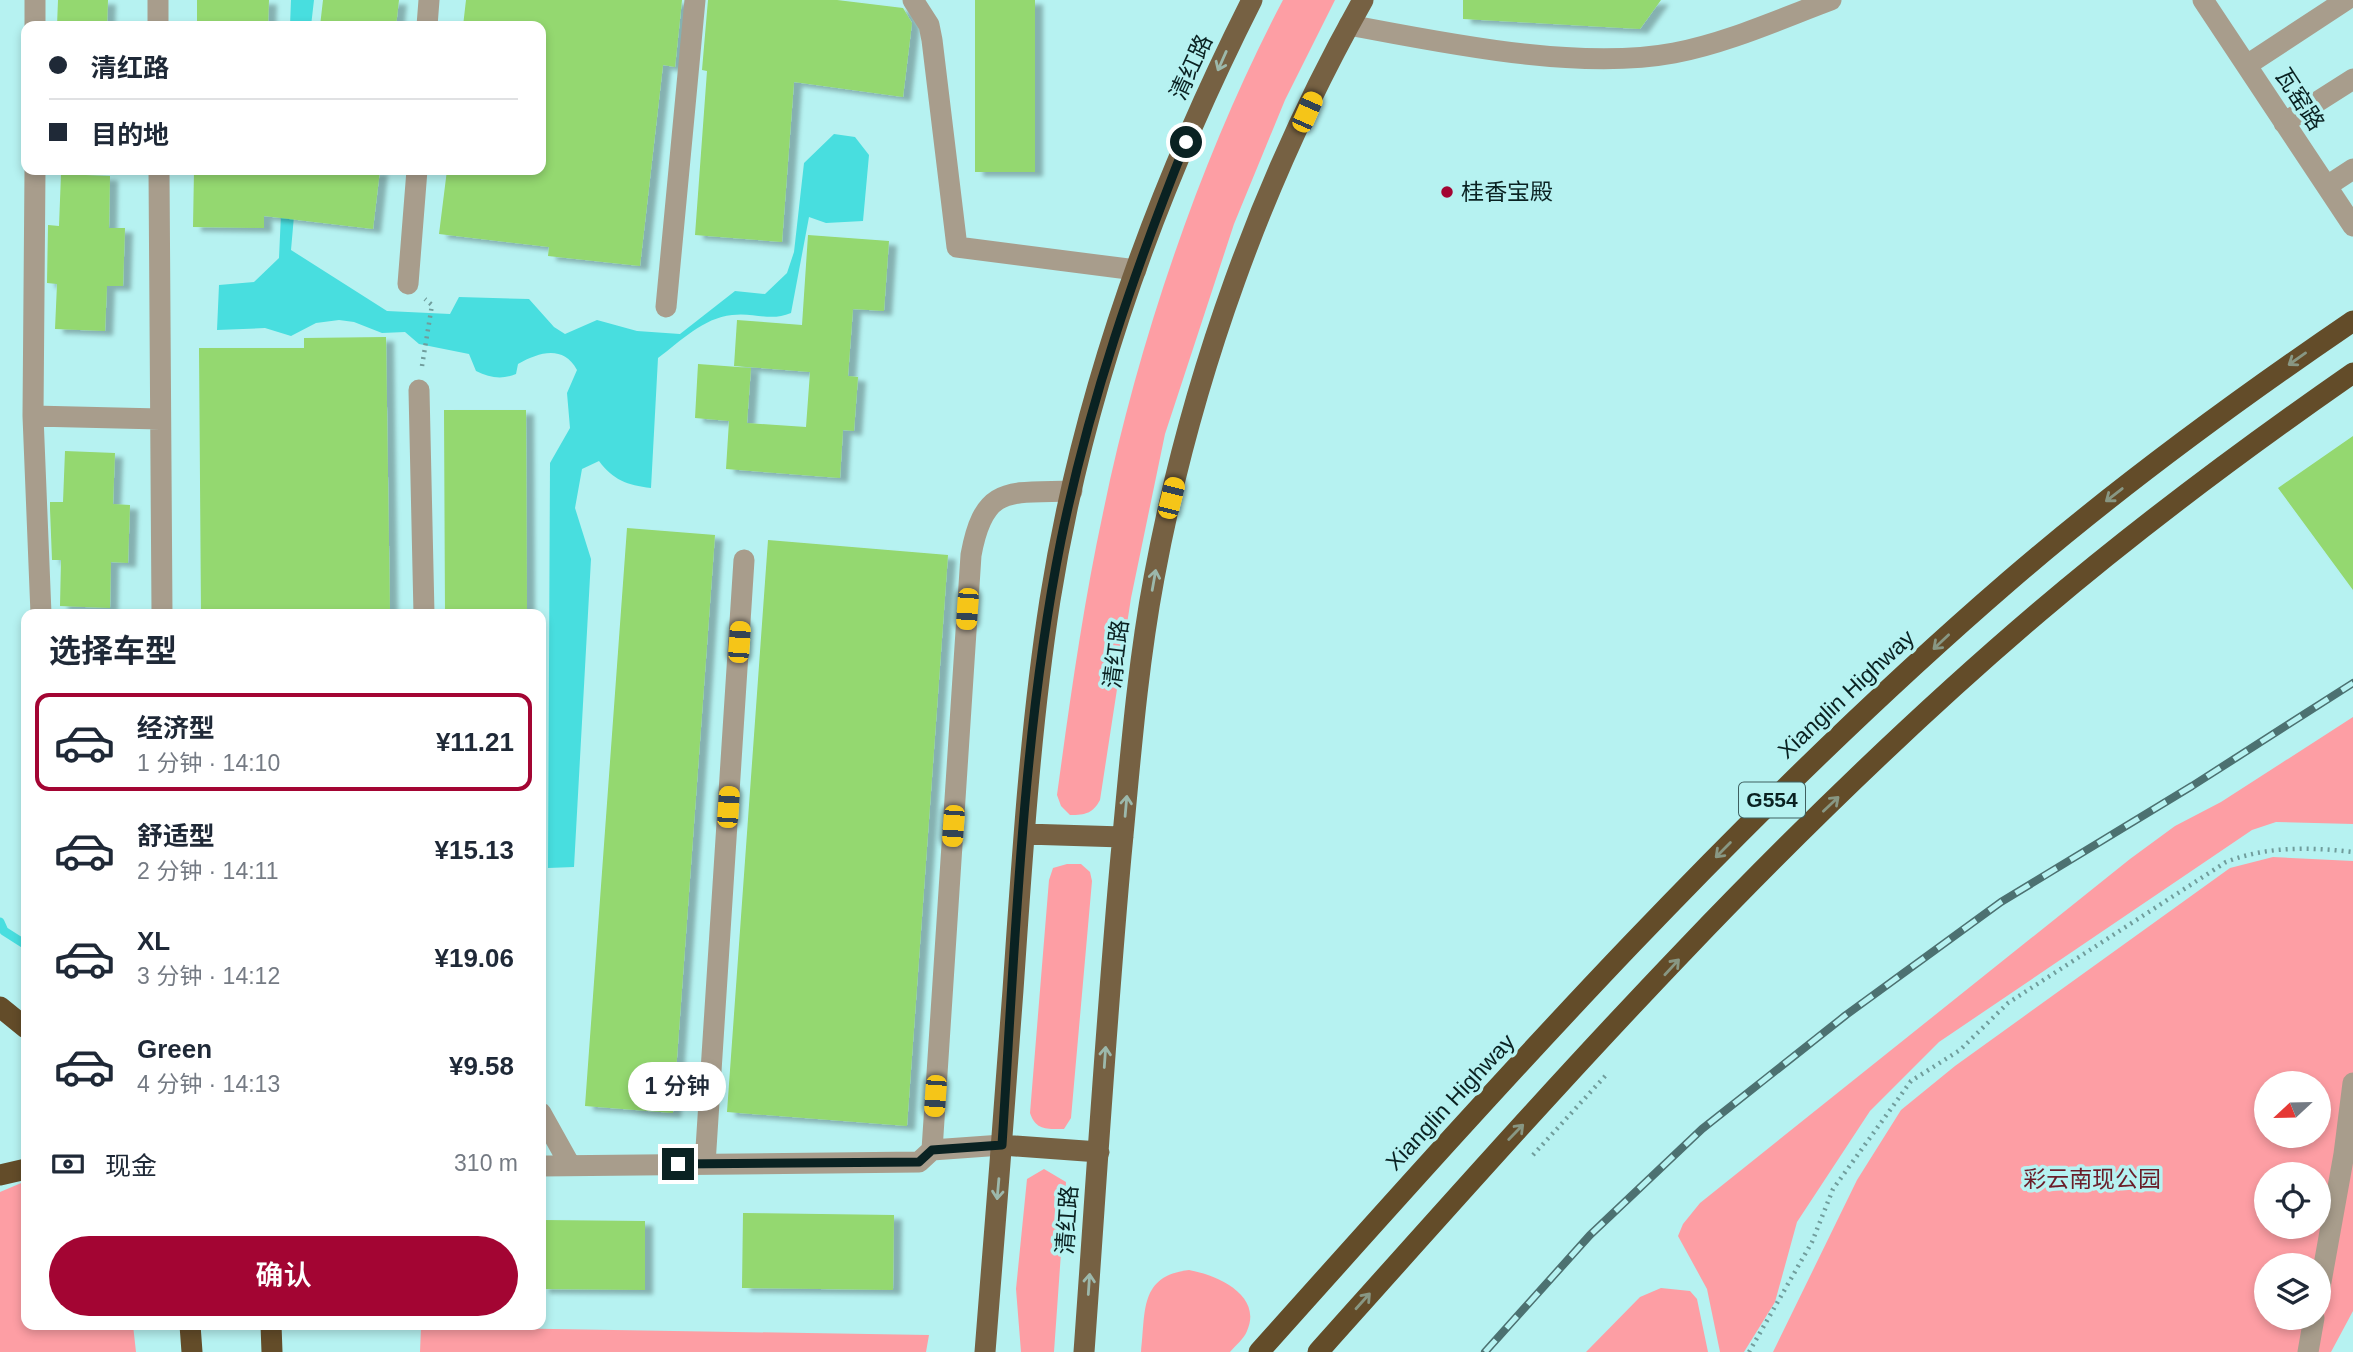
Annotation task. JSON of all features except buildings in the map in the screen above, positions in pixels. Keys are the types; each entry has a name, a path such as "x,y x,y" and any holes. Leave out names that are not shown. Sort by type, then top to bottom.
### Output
{"highway":[{"name":"Xianglin Highway","path":"1259,1352 1467,1119 1695,877 1780,792 1950,633 2062,536 2222,413 2353,321"},
{"name":"G554","path":"1318,1352 1499,1149 1810,824 1979,665 2090,570 2248,448 2353,373"},
{"path":"0,1007 21,1024"},
{"path":"0,1175 21,1170"},
{"path":"190,1330 192,1352"},
{"path":"271,1330 272,1352"}],"main road":[{"name":"清红路","path":"985,1352 1025,834 1051,600 1072,491 1105,368 1136,270 1195,120 1252,0"},
{"name":"清红路","path":"1084,1352 1123,837 1147,616 1167,517 1194,411 1220,327 1260,219 1317,88 1363,0"},
{"path":"1025,834 1123,837"},
{"path":"1002,1145 1099,1152"}],"street":[{"path":"35,0 35,21"},
{"path":"158,0 158,21"},
{"path":"427,21 429,0"},
{"path":"666,307 695,0"},
{"path":"913,0 929,25 932,40 957,247 1136,270"},
{"path":"1349,25 1515,52 1643,57 1697,48 1831,0"},
{"path":"2246,65 2346,0"},
{"name":"瓦窑路","path":"2210,2 2246,65 2353,226"},
{"path":"2284,123 2353,79"},
{"path":"2327,186 2353,169"},
{"path":"34,175 33,416 41,609"},
{"path":"159,175 162,609"},
{"path":"408,284 416,175"},
{"path":"419,390 424,609"},
{"path":"33,416 160,419"},
{"path":"932,1150 971,555 977,524 988,505 1010,494 1072,491"},
{"path":"705,1164 744,560"},
{"path":"2326,1253 2344,1154 2353,1083"},
{"path":"546,1122 570,1165"},
{"path":"546,1166 919,1162 932,1150 1002,1145"},
{"path":"2308,1352 2312,1330"}],"path":[{"path":"425,352 432,305"},
{"path":"1749,1352 1812,1242 1833,1189 1911,1081 1960,1050 2008,1003 2226,863 2264,851 2318,848 2353,852"},
{"path":"1523,1165 1616,1063"}],"green space":[{"path":"1283,0 1335,0 1285,100 1234,224 1165,434 1131,598 1100,800 1095,808 1088,812 1070,815 1061,806 1057,795 1072,689 1096,548 1134,382 1176,250 1200,185 1253,59"},
{"path":"2353,717 2353,824 2276,822 2252,830 1939,1042 1870,1111 1797,1222 1775,1302 1744,1352 1720,1352 1707,1289 1678,1236 1683,1224 1700,1203 2130,859 2175,826 2221,802"},
{"name":"彩云南现公园","path":"2273,857 2353,861 2353,1311 2331,1352 1773,1352 1857,1180 1901,1110 1955,1066 2230,868"},
{"path":"1081,864 1090,872 1092,881 1071,1118 1064,1129 1053,1129 1039,1126 1030,1113 1049,880 1053,868"},
{"path":"1044,1169 1066,1182 1054,1352 1021,1352 1016,1289 1027,1179"},
{"path":"21,1183 21,1330 134,1330 136,1352 0,1352 0,1192"},
{"path":"1189,1270 1224,1282 1243,1297 1249,1307 1250,1318 1246,1334 1230,1352 1141,1352 1145,1310 1153,1288 1173,1274"},
{"path":"1661,1288 1690,1291 1697,1299 1708,1352 1586,1352 1640,1297"},
{"path":"546,1329 929,1335 926,1352 420,1352 421,1330"}],"water":[{"path":"291,0 314,0 312,21 290,21"},
{"path":"834,134 855,137 869,155 863,221 826,223 809,217 791,313 776,317 740,314 721,317 693,331 658,358 651,488 621,481 599,461 582,469 575,508 591,559 574,867 548,868 550,463 570,428 567,393 577,370 565,357 550,353 518,364 516,374 501,378 491,377 476,371 469,354 419,344 405,332 382,333 354,322 339,320 316,323 291,336 265,328 217,330 219,285 254,282 279,258 283,175 298,175 291,250 387,311 450,314 459,297 529,299 554,327 565,334 597,320 637,331 680,334 735,291 765,294 787,273 794,252 804,163"}],"waterway":[{"path":"0,922 4,931 21,942"}],"railway":[{"path":"1485,1352 1590,1235 1702,1129 1846,1015 2001,902 2192,786 2353,683"}],"place":[{"name":"桂香宝殿","path":"1447,192"}],"route":[{"path":"678,1164 919,1162 932,1150 1002,1145 1037,702 1061,540 1108,355 1151,229 1186,142"}]}
